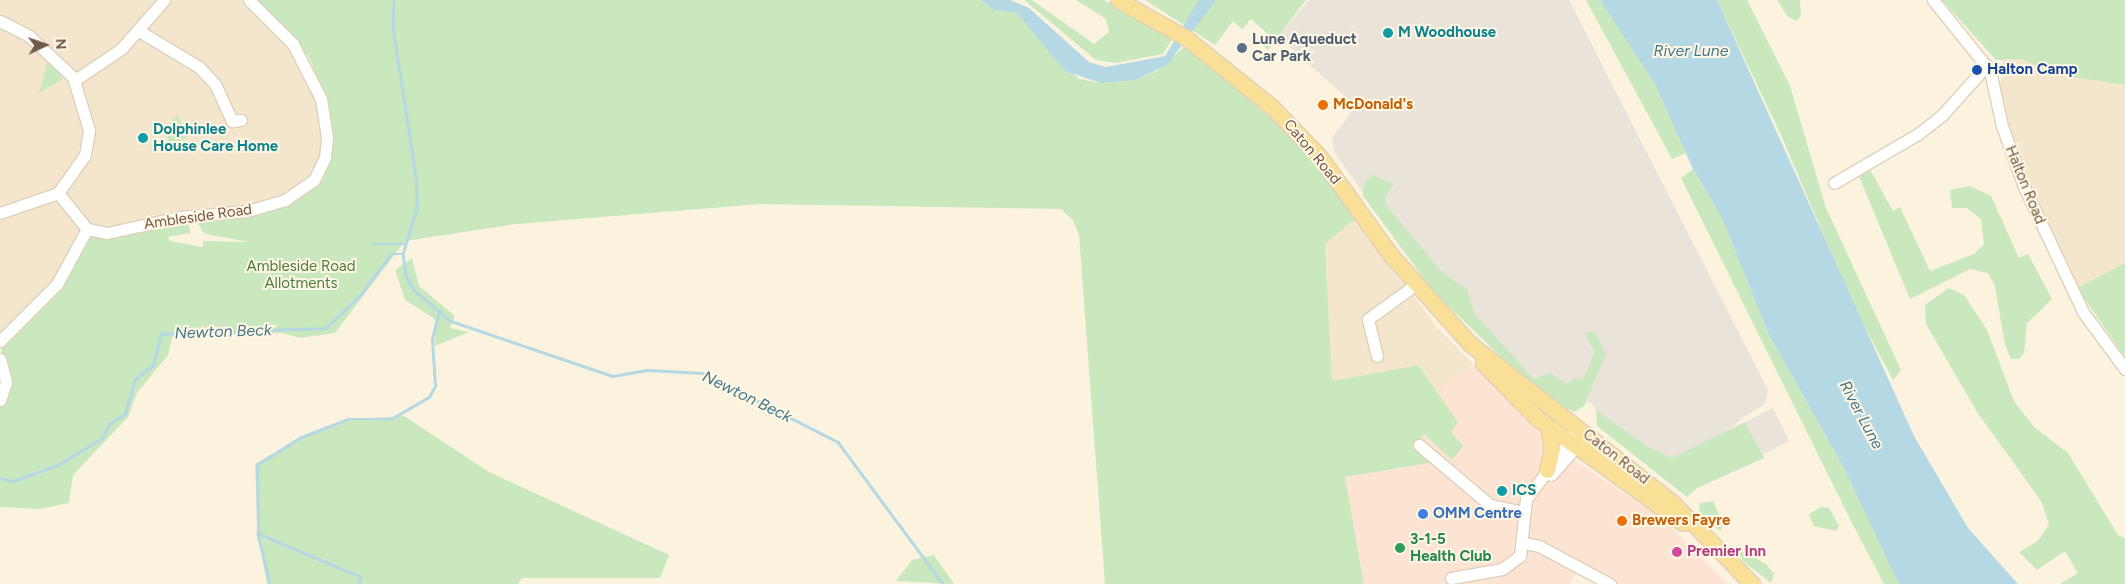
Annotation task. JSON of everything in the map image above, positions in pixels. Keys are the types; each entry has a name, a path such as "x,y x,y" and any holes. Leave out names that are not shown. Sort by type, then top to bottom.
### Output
{"main road":[{"name":"Caton Road","path":"1118,0 1186,38 1284,119 1322,161 1415,285 1469,343 1512,394 1548,427 1577,438 1637,483 1645,497 1679,515 1741,584"},
{"name":"Caton Road","path":"1469,343 1511,376 1524,396 1679,515 1752,584"},
{"path":"1547,470 1552,449 1548,427"}],"street":[{"path":"75,80 139,31 164,0"},
{"name":"Ambleside Road","path":"87,229 107,233 180,217 247,211 285,200 317,175 327,137 321,99 294,44 249,0"},
{"name":"Halton Road","path":"1933,0 1987,65 2024,187 2083,312 2125,369"},
{"path":"0,21 35,40 75,80 88,115 88,144 78,168 58,194 0,213"},
{"path":"139,31 199,67 215,84 232,121 241,120"},
{"path":"1834,183 1918,134 1942,115 1987,65"},
{"path":"0,341 57,284 87,229 58,194"},
{"path":"1377,356 1368,319 1415,285"},
{"path":"0,359 6,382 0,400"},
{"path":"1451,578 1507,566 1520,556 1524,543 1522,512 1535,485 1577,438"},
{"path":"1535,485 1577,438"},
{"path":"1420,445 1490,505 1522,512"},
{"path":"1524,543 1540,546 1610,584"}],"shaded area":[{"path":"0,0 249,0 283,32 325,118 317,175 285,200 180,217 52,289 0,341"},
{"path":"1309,0 1569,0 1768,390 1765,404 1742,418 1680,477 1611,434 1591,402 1543,399 1424,279 1335,153 1332,138 1356,106 1278,37"},
{"path":"2022,59 2052,74 2125,85 2125,263 2077,288 2028,186 2006,125 1999,87 2005,70 2002,60"},
{"path":"1356,218 1435,325 1473,364 1436,394 1418,365 1332,381 1325,244"},
{"path":"1473,364 1528,422 1577,462 1663,519 1728,584 1600,584 1576,572 1570,584 1364,584 1345,477 1428,463 1412,448 1424,434 1452,459 1451,432 1458,422 1436,394"},
{"path":"1773,408 1789,441 1762,455 1745,422"}],"green space":[{"name":"Ambleside Road Allotments","path":"255,0 980,0 995,10 1017,12 1079,79 1101,83 1136,80 1157,71 1185,46 1293,137 1356,218 1325,244 1332,381 1418,365 1458,422 1451,432 1463,446 1452,460 1424,434 1412,448 1429,463 1345,477 1364,584 1105,584 1079,235 1073,220 1061,209 761,204 517,224 405,241 335,333 300,338 282,333 173,335 168,355 137,393 128,417 73,475 69,503 39,509 0,507 0,400 6,382 0,341 35,309 87,229 107,233 187,220 191,233 168,237 170,241 203,247 203,241 250,242 205,234 194,219 247,213 320,180 333,137 329,105 309,57"},
{"path":"1024,0 1032,0 1094,44 1109,32 1106,19 1076,0 1104,0 1172,39 1163,54 1115,63 1096,60"},
{"path":"1145,0 1306,0 1268,50 1260,43 1268,34 1251,19 1242,29 1233,21 1215,45"},
{"path":"1586,0 1600,0 1626,37 1655,84 1686,153 1672,159"},
{"path":"1717,0 1747,0 1790,86 1826,208 1901,370 1893,380 1856,311 1781,135"},
{"path":"1777,0 1800,0 1801,16 1797,21 1788,17"},
{"path":"1942,0 2125,0 2125,85 2052,74 2022,59 1996,60"},
{"path":"48,61 63,79 39,93"},
{"path":"178,115 187,138 169,145 166,127"},
{"path":"1869,168 1893,211 1900,207 1930,271 1974,254 1984,244 1981,219 1967,208 1952,208 1950,190 1970,186 1991,196 2019,258 2028,254 2052,299 2027,323 2024,353 2019,359 2011,359 2005,345 1995,286 1988,273 1970,269 1910,299 1858,174"},
{"path":"1693,169 1722,218 1769,335 1844,468 1900,584 1884,584 1853,525 1681,178"},
{"path":"1373,175 1394,184 1385,197 1386,205 1440,270 1467,290 1475,314 1534,379 1550,373 1567,384 1574,378 1582,381 1595,352 1584,333 1594,331 1606,354 1584,406 1574,412 1530,385 1434,292 1363,196 1364,183"},
{"path":"412,258 419,286 455,316 450,328 469,332 435,346 435,319 405,300 395,270"},
{"path":"2125,263 2125,357 2077,288"},
{"path":"1949,288 1964,295 1987,330 2014,401 2034,427 2068,453 2118,535 2125,538 2125,584 2060,584 2078,573 2065,551 2037,570 2019,552 2038,541 2049,524 2041,501 1977,412 1926,324 1925,305"},
{"path":"1596,410 1647,446 1672,458 1745,422 1764,458 1697,488 1687,497 1597,426"},
{"path":"404,416 489,472 669,555 660,578 522,578 518,584 267,584 258,534 255,464 296,440 354,419"},
{"path":"1713,501 1723,524 1721,531 1704,520 1699,510 1700,503"},
{"path":"1821,507 1829,508 1839,526 1836,531 1814,526 1809,514"},
{"path":"1742,551 1766,564 1774,574 1771,583 1744,562 1739,554"},
{"path":"934,555 954,584 896,581 912,560"}],"water":[{"path":"980,0 1010,0 1029,8 1089,62 1106,67 1165,56 1199,0 1216,0 1167,65 1136,80 1101,83 1065,71 1017,13 995,10"},
{"name":"River Lune","path":"1600,0 1717,0 1914,436 1968,528 2018,584 1900,584 1844,468 1769,335 1722,218 1693,169 1655,84"}],"waterway":[{"name":"Newton Beck","path":"394,0 393,27 416,175 417,209 403,254 406,275 414,290 451,321 613,376 647,370 703,373 838,442 943,584"},
{"path":"372,244 405,244"},
{"name":"Newton Beck","path":"0,478 13,481 58,465 102,438 109,424 125,414 135,379 153,365 161,334 326,328 361,294 391,254 403,254"},
{"path":"359,584 360,577 258,534 257,465 299,438 348,419 391,419 429,397 435,386 432,339 439,311"},
{"path":"258,534 270,584"}],"place":[{"name":"M Woodhouse","path":"1388,33"},
{"name":"Lune Aqueduct Car Park","path":"1242,48"},
{"name":"Halton Camp","path":"1977,70"},
{"name":"McDonald's","path":"1323,105"},
{"name":"Dolphinlee House Care Home","path":"143,138"},
{"name":"ICS","path":"1502,491"},
{"name":"OMM Centre","path":"1423,514"},
{"name":"Brewers Fayre","path":"1622,521"},
{"name":"3-1-5 Health Club","path":"1400,548"},
{"name":"Premier Inn","path":"1677,552"}]}
